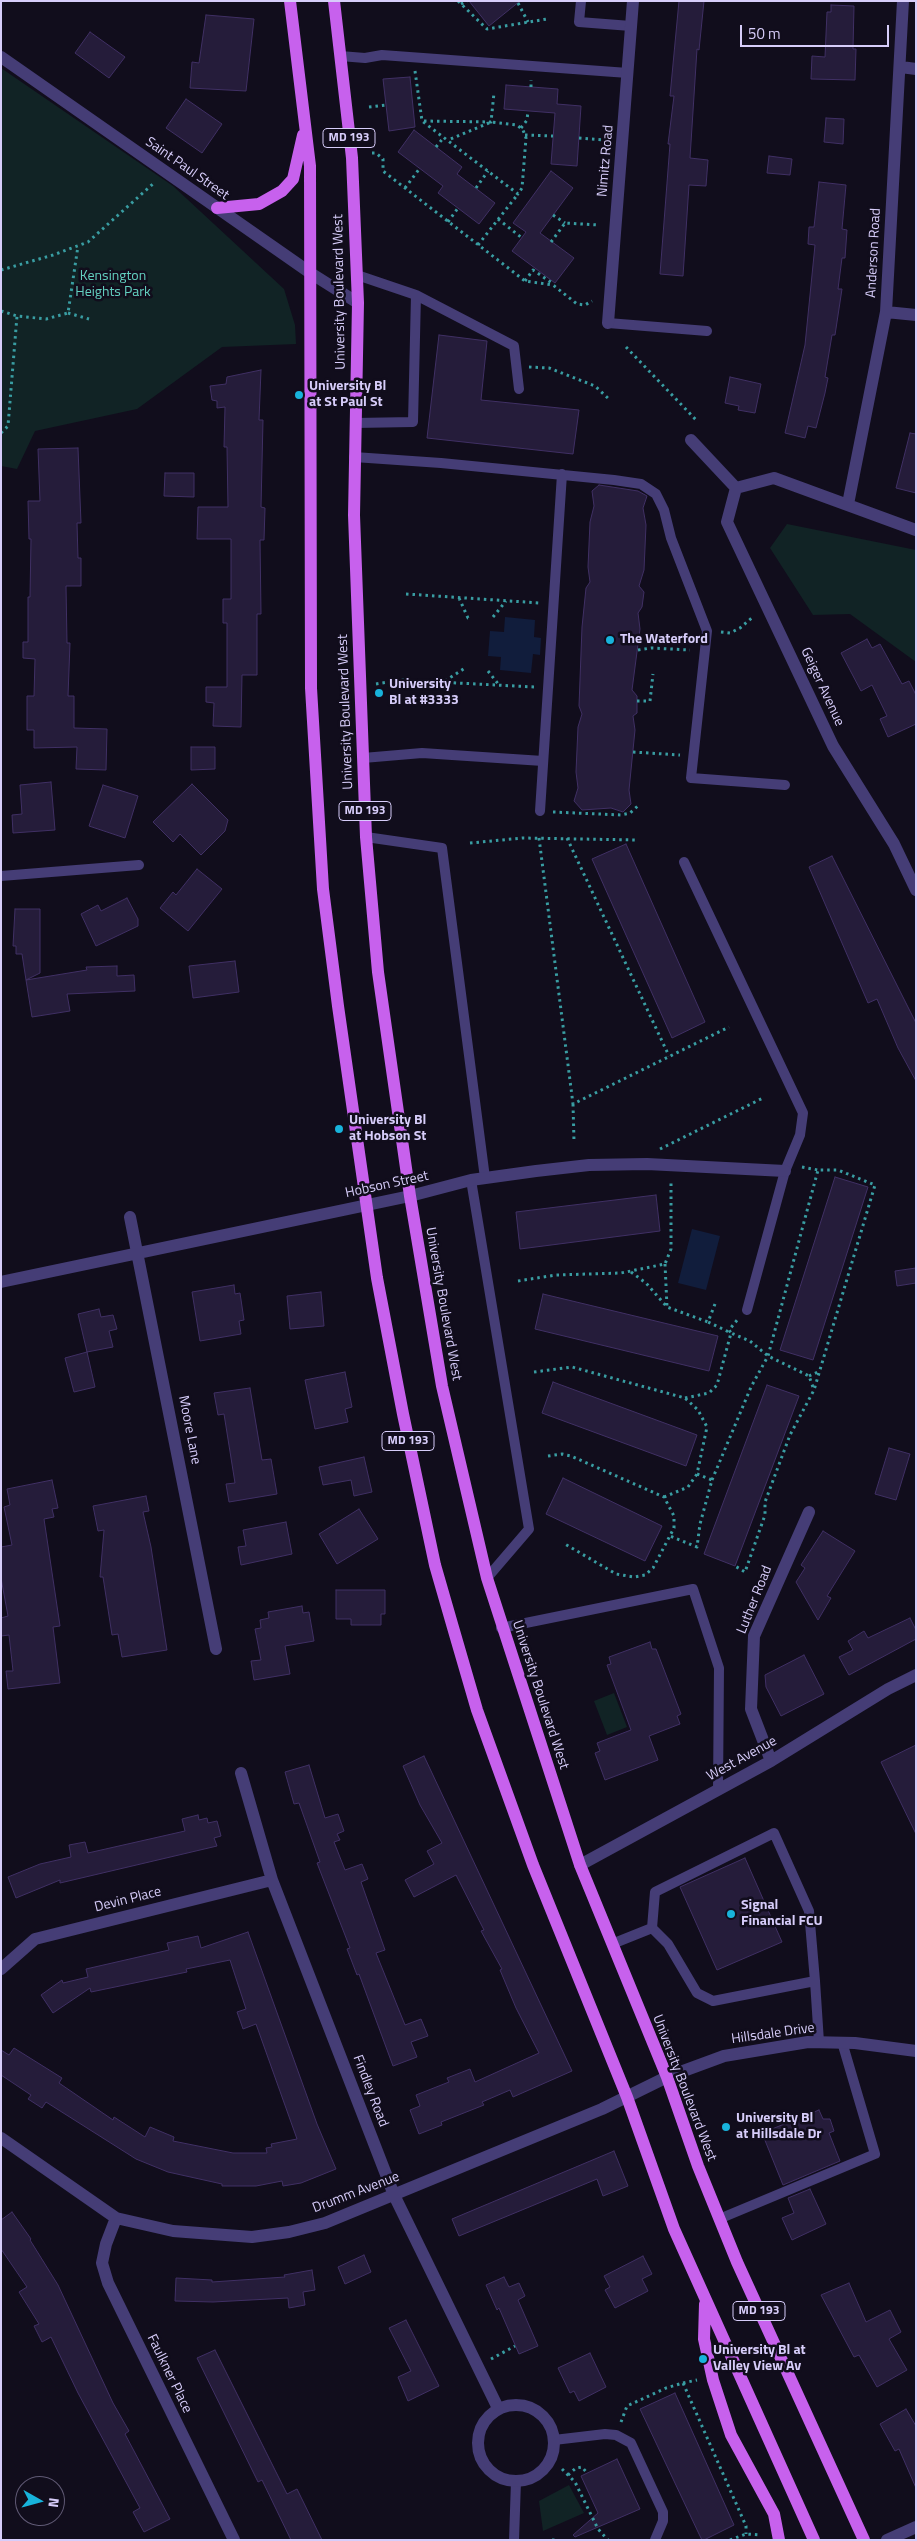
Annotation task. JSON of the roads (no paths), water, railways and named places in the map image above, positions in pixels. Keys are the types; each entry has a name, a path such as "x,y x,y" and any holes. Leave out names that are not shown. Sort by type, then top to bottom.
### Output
{"main road":[{"name":"University Boulevard West","path":"290,1 310,166 312,274 309,592 312,707 323,889 367,1205 402,1414 431,1546 477,1710 533,1865 627,2097 674,2229 814,2540"},
{"name":"University Boulevard West","path":"334,1 352,158 357,275 354,515 366,837 378,972 410,1196 442,1386 487,1578 501,1628 580,1865 668,2078 698,2166 719,2219 864,2540"},
{"path":"217,208 259,204 282,191 293,179 305,122"},
{"path":"705,2300 704,2339 713,2380 731,2435 774,2514 779,2540"}],"street":[{"name":"Nimitz Road","path":"608,323 633,1"},
{"name":"Anderson Road","path":"848,504 886,312 901,67 902,1"},
{"name":"Saint Paul Street","path":"1,57 312,274 358,303"},
{"path":"901,67 916,69"},
{"path":"886,312 916,315"},
{"path":"691,440 736,488 774,478 916,530"},
{"name":"Geiger Avenue","path":"736,488 728,522 833,746 894,844 916,890"},
{"name":"Hobson Street","path":"1,1282 410,1196 485,1178 589,1165 647,1164 785,1171"},
{"name":"Moore Lane","path":"130,1217 139,1253 216,1649"},
{"name":"Luther Road","path":"771,1761 751,1709 754,1636 809,1512"},
{"name":"West Avenue","path":"580,1865 771,1761 888,1689 916,1675"},
{"name":"Findley Road","path":"241,1773 272,1880 394,2195 498,2408"},
{"name":"Devin Place","path":"1,1969 36,1939 272,1880"},
{"name":"Hillsdale Drive","path":"668,2078 724,2056 808,2042 842,2042 916,2051"},
{"name":"Drumm Avenue","path":"1,2138 116,2218 173,2231 252,2237 289,2232 325,2224 668,2078"},
{"name":"Faulkner Place","path":"116,2218 106,2244 102,2263 108,2283 234,2540"},
{"path":"522,2405 534,2409 548,2422 554,2440 553,2453 547,2465 538,2474 528,2479 516,2481 503,2479 492,2473 484,2464 479,2452 478,2440 481,2428 487,2418 498,2408 522,2405"},
{"path":"887,2540 916,2527"}],"lane":[{"path":"581,1 579,22 631,26"},
{"path":"340,56 365,58 382,55 628,72"},
{"path":"357,275 416,295 514,346 519,389"},
{"path":"355,423 413,422 416,295"},
{"path":"608,323 707,331"},
{"path":"354,457 562,474 641,484 656,494 664,510 671,538 707,631 691,778 785,785"},
{"path":"540,812 562,474"},
{"path":"363,758 422,753 544,761"},
{"path":"366,837 442,848 485,1178"},
{"path":"684,862 802,1113 800,1135 785,1171 748,1310"},
{"path":"1,876 139,865"},
{"path":"471,1180 530,1529 487,1578"},
{"path":"501,1628 693,1589 719,1668 718,1790"},
{"path":"815,1981 713,2002 697,1992 668,1944 652,1928 655,1892 774,1833 809,1911 815,1981 819,2042"},
{"path":"612,1944 652,1928"},
{"path":"719,2219 875,2154 842,2042"},
{"path":"554,2440 605,2434 616,2435 631,2443 663,2512 664,2521 655,2540"},
{"path":"514,2540 516,2481"}],"water":[{"path":"505,617 535,620 534,637 541,638 540,655 533,654 531,673 500,670 501,657 488,656 490,631 504,632"},
{"path":"692,1229 720,1236 706,1290 678,1283"}],"place":[{"name":"University Bl at St Paul St","path":"299,395"},
{"name":"The Waterford","path":"610,640"},
{"name":"University Bl at #3333","path":"379,693"},
{"name":"University Bl at Hobson St","path":"339,1129"},
{"name":"Signal Financial FCU","path":"731,1914"},
{"name":"University Bl at Hillsdale Dr","path":"726,2127"},
{"name":"University Bl at Valley View Av","path":"703,2359"}],"park label":[{"name":"Kensington Heights Park","path":"113,286"}]}
